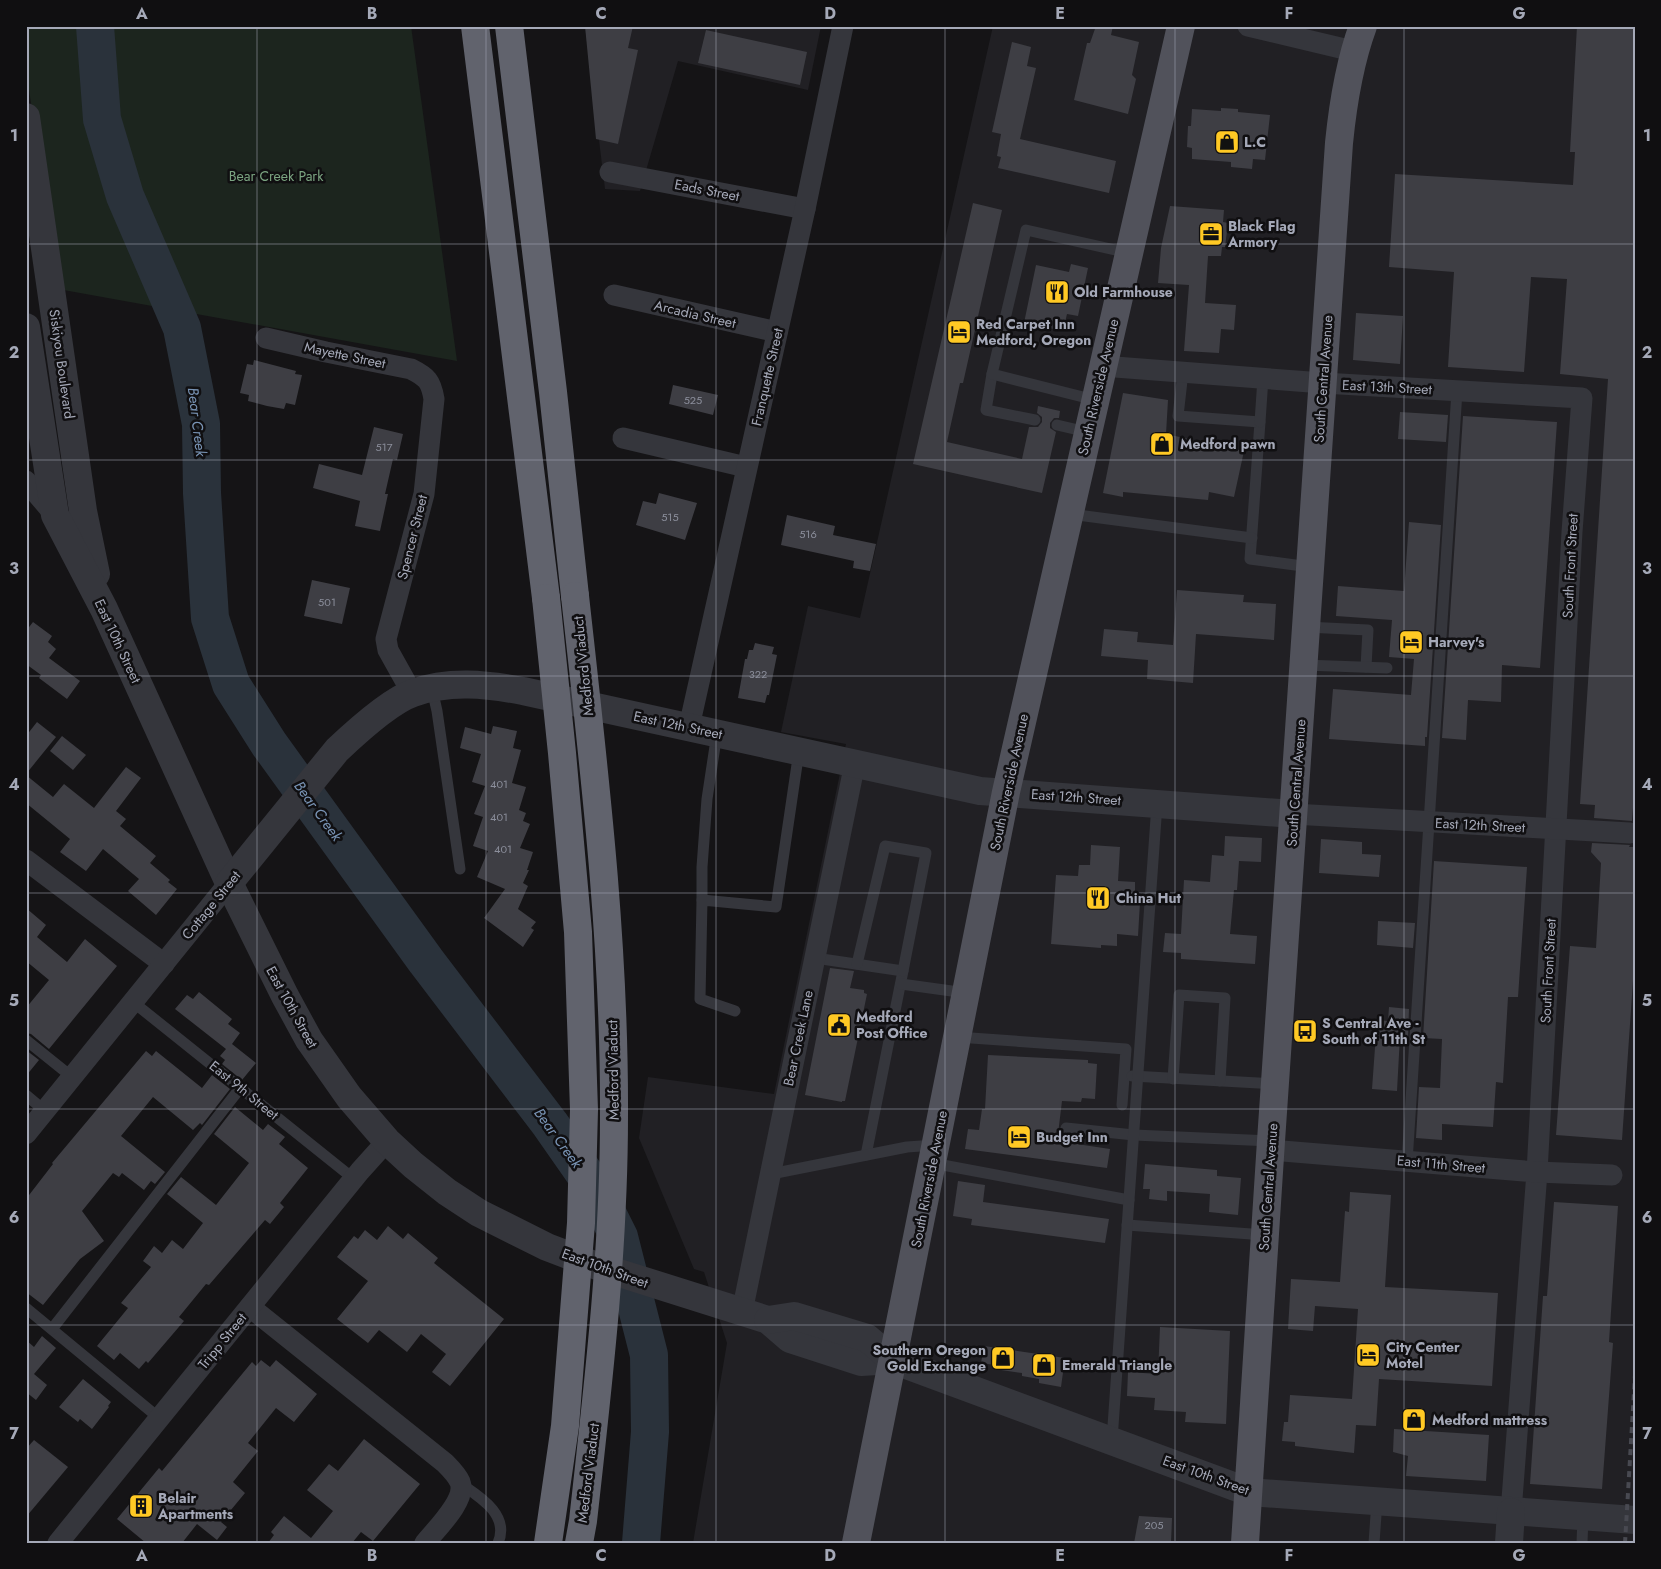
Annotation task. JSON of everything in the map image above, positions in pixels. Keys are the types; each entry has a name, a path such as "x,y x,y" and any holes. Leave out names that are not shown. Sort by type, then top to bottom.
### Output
{"highway":[{"name":"Medford Viaduct","path":"475,26 546,598 577,922 584,1110 581,1223 566,1426 548,1543"},
{"name":"Medford Viaduct","path":"509,26 553,392 609,930 614,1116 612,1224 603,1338 584,1520 579,1543"}],"main road":[{"name":"South Riverside Avenue","path":"856,1543 1006,792 1094,400 1181,26"},
{"name":"South Central Avenue","path":"1245,1543 1270,1146 1339,143 1346,84 1362,26"}],"street":[{"name":"Franquette Street","path":"689,727 805,208 843,26"},
{"path":"1255,27 1296,32 1354,52"},
{"name":"Siskiyou Boulevard","path":"26,117 83,511 104,609"},
{"name":"Eads Street","path":"610,172 805,208"},
{"name":"Arcadia Street","path":"614,295 777,332"},
{"path":"26,327 55,515"},
{"name":"Mayette Street","path":"266,338 412,369 423,375"},
{"name":"East 13th Street","path":"1102,366 1322,383 1582,398"},
{"name":"Spencer Street","path":"422,691 388,650 386,639 424,494 434,399 432,385 423,375"},
{"name":"South Front Street","path":"1509,1543 1537,1172 1572,532 1582,398"},
{"path":"26,430 34,418 37,401"},
{"path":"623,438 746,468"},
{"name":"East 10th Street","path":"26,481 55,515 104,609 229,883 308,1040 349,1097 387,1141 447,1192 479,1213 548,1247 597,1266 714,1304 768,1320 794,1316 867,1338 893,1360 1249,1492 1511,1512 1582,1530 1630,1520"},
{"name":"East 12th Street","path":"422,691 458,685 496,686 980,791 1293,814 1630,833"},
{"name":"Cottage Street","path":"26,1134 337,750 358,731 388,709 422,691"},
{"name":"Bear Creek Lane","path":"742,1312 854,763"},
{"path":"26,860 164,964"},
{"name":"Tripp Street","path":"58,1543 387,1141"},
{"name":"East 11th Street","path":"1270,1146 1407,1162 1537,1172 1612,1175"},
{"path":"250,1307 445,1463 454,1473 461,1484 460,1495 456,1505 425,1543"}],"lane":[{"path":"1035,420 986,410 992,374 1026,230 1129,253"},
{"path":"1183,372 1178,416 1260,422"},
{"path":"992,374 1094,400"},
{"path":"1263,378 1250,559 1310,567"},
{"path":"1407,1162 1457,391"},
{"path":"1057,426 1087,432"},
{"path":"1069,514 1252,538"},
{"path":"1306,627 1368,630 1366,667"},
{"path":"1304,665 1387,668"},
{"path":"422,691 437,711 460,869"},
{"path":"717,733 707,799 702,866 700,999 735,1011"},
{"path":"702,900 776,907 799,751"},
{"path":"1112,1441 1157,804"},
{"path":"857,964 885,846 926,853 866,1155"},
{"path":"815,958 903,971"},
{"path":"901,984 966,993"},
{"path":"1173,1079 1179,996 1197,996 1225,998 1220,1081"},
{"name":"East 9th Street","path":"133,1002 354,1179"},
{"path":"957,1037 1126,1049 1122,1105"},
{"path":"26,1040 72,1077"},
{"path":"1124,1076 1275,1084"},
{"path":"52,1329 241,1087"},
{"path":"26,1095 45,1111"},
{"path":"1066,1128 1270,1146"},
{"path":"771,1174 907,1147 1129,1200"},
{"path":"1127,1225 1265,1235"},
{"path":"26,1308 159,1418"},
{"path":"461,1484 485,1500 499,1518 502,1533 498,1543"},
{"path":"1374,1543 1377,1502"}],"shaded area":[{"path":"585,26 821,26 808,90 678,61 640,191 605,189"},
{"path":"993,26 1635,26 1635,1543 693,1543 727,1343 704,1272 694,1269 639,1138 648,1077 774,1094 846,744 781,732 808,606 860,618"}],"green space":[{"name":"Bear Creek Park","path":"26,26 411,26 457,361 58,289 26,69"}],"building":[{"path":"585,26 633,26 628,48 638,50 618,144 596,139"},
{"path":"1096,26 1113,26 1111,35 1139,42 1132,75 1136,79 1128,114 1074,100 1087,43 1090,43"},
{"path":"1577,26 1635,26 1635,808 1633,808 1632,821 1594,818 1595,805 1580,804 1608,379 1560,374 1567,279 1531,277 1524,372 1448,367 1454,272 1389,267 1395,174 1573,185 1575,152 1570,152"},
{"path":"706,30 807,52 800,85 698,63"},
{"path":"1012,42 1031,47 1027,66 1036,68 1020,139 1116,161 1109,193 998,168 1001,157 997,156 1001,134 992,132"},
{"name":"L.C","path":"1221,108 1238,109 1238,112 1270,115 1265,160 1253,159 1252,169 1231,167 1231,162 1192,159 1192,148 1187,147 1188,126 1191,126 1192,109 1221,111"},
{"name":"Red Carpet Inn Medford, Oregon","path":"973,203 1002,210 963,383 960,383 947,442 1022,459 1029,427 1038,427 1042,422 1042,417 1037,413 1038,406 1060,411 1059,418 1054,418 1050,423 1050,428 1056,432 1042,493 913,464"},
{"path":"1170,206 1224,210 1223,222 1228,223 1225,247 1222,247 1221,256 1208,256 1205,303 1236,305 1234,330 1221,329 1219,353 1184,351 1189,285 1158,283 1161,248"},
{"name":"Old Farmhouse","path":"1071,264 1088,268 1078,316 1067,314 1063,331 1024,323 1036,265 1069,272"},
{"path":"1356,313 1403,316 1400,364 1353,360"},
{"path":"254,360 296,371 295,374 302,375 295,405 286,403 284,409 267,406 248,401 249,395 240,393 247,364 253,365"},
{"path":"673,385 718,395 713,415 669,404"},
{"name":"Medford pawn","path":"1123,393 1168,400 1166,434 1244,451 1234,497 1209,492 1208,500 1123,492 1123,497 1103,493"},
{"path":"1400,412 1448,415 1446,442 1398,439"},
{"path":"1463,416 1557,422 1540,668 1502,665 1501,702 1468,700 1466,740 1442,738"},
{"path":"374,427 403,434 397,460 393,459 385,494 388,494 380,531 355,526 360,501 313,488 319,464 362,475"},
{"path":"659,493 697,503 685,540 636,525 643,501 656,504"},
{"path":"787,515 835,526 833,535 876,544 870,571 853,568 854,561 781,545"},
{"path":"1409,522 1441,525 1425,746 1329,739 1333,689 1411,695 1414,659 1389,657 1392,620 1336,616 1338,586 1404,591"},
{"path":"312,580 350,588 342,624 304,616"},
{"path":"1177,590 1244,595 1243,602 1276,604 1274,640 1196,634 1193,683 1147,679 1148,660 1101,656 1104,629 1138,632 1137,642 1173,645"},
{"path":"33,622 52,636 48,642 56,649 49,658 80,681 67,699 39,678 41,675 26,664 26,631"},
{"path":"755,643 774,647 772,654 777,655 769,695 767,695 765,703 738,698 745,659 747,659 749,650 753,650"},
{"path":"37,722 56,737 26,774 26,736"},
{"path":"493,726 517,731 513,748 521,750 512,783 526,787 519,810 526,813 523,821 530,824 520,848 533,852 527,870 529,870 523,883 528,886 518,909 536,922 531,928 534,930 523,947 484,918 505,889 477,877 488,851 473,846 483,817 474,814 485,786 472,782 481,754 460,748 465,727 491,734"},
{"path":"62,736 86,755 73,770 50,751"},
{"path":"126,767 141,778 116,811 126,819 120,826 156,856 150,863 170,880 168,882 177,889 156,915 128,891 139,879 103,849 86,871 60,852 70,839 26,803 26,775 53,797 64,784 94,808"},
{"path":"1225,836 1262,838 1261,862 1239,861 1237,890 1234,890 1230,934 1257,936 1255,964 1181,959 1181,953 1163,952 1165,933 1181,934 1184,880 1210,882 1212,855 1224,856"},
{"path":"1321,839 1362,842 1362,854 1381,855 1379,877 1319,873"},
{"path":"1592,843 1630,845 1629,847 1635,847 1635,952 1622,1140 1556,1135 1570,946 1596,948 1601,863 1591,852"},
{"name":"China Hut","path":"1091,845 1120,847 1118,881 1135,882 1135,893 1138,894 1137,902 1140,902 1138,936 1117,934 1117,946 1101,945 1101,948 1051,944 1056,875 1078,876 1079,865 1090,865"},
{"path":"1434,861 1527,867 1518,997 1508,997 1503,1083 1496,1082 1493,1127 1442,1124 1442,1140 1416,1138 1419,1087 1440,1088 1442,1039 1423,1038"},
{"path":"26,908 46,925 37,937 67,962 85,939 117,966 49,1049 31,1034 26,1033 26,1008 49,980 26,961"},
{"path":"1378,921 1415,923 1413,948 1377,945"},
{"name":"Medford Post Office","path":"830,968 854,971 850,988 864,990 864,993 867,994 845,1101 842,1102 805,1095"},
{"path":"199,992 232,1019 228,1024 240,1033 232,1044 256,1063 242,1080 222,1064 225,1060 220,1056 226,1049 175,1009 187,995 193,999"},
{"path":"1389,1007 1409,1009 1408,1037 1400,1036 1397,1091 1372,1089 1377,1020 1388,1021"},
{"path":"26,1050 39,1060 26,1076"},
{"path":"146,1051 152,1056 156,1051 202,1088 212,1075 230,1089 202,1125 200,1123 193,1130 153,1097 121,1136 165,1172 155,1184 151,1181 144,1190 122,1173 119,1177 113,1173 82,1211 104,1241 80,1259 43,1305 26,1292 26,1199 52,1163"},
{"path":"988,1055 1088,1060 1088,1063 1097,1064 1095,1099 1082,1098 1081,1102 1062,1101 1058,1134 1071,1136 1070,1143 1110,1149 1107,1168 965,1149 968,1129 979,1130 982,1109 985,1109"},
{"path":"235,1107 263,1130 268,1124 285,1137 279,1144 308,1168 280,1203 284,1207 270,1224 265,1220 209,1285 206,1284 179,1317 184,1321 148,1363 146,1361 139,1369 120,1353 114,1360 97,1346 128,1308 121,1303 151,1267 143,1261 154,1246 162,1253 172,1240 183,1249 203,1223 167,1194 181,1177 216,1205 249,1163 214,1134"},
{"path":"1145,1164 1217,1170 1217,1176 1241,1178 1238,1215 1209,1212 1210,1194 1167,1191 1167,1201 1149,1199 1150,1189 1143,1189"},
{"path":"958,1181 985,1185 983,1202 1109,1219 1105,1243 971,1225 972,1219 953,1216"},
{"path":"1350,1192 1391,1195 1385,1287 1498,1293 1492,1386 1379,1379 1376,1426 1356,1425 1354,1453 1295,1446 1295,1442 1282,1441 1284,1422 1288,1422 1290,1395 1352,1399 1358,1309 1315,1306 1313,1331 1288,1329 1291,1279 1340,1282 1345,1211 1349,1212"},
{"path":"1554,1202 1618,1206 1609,1342 1613,1343 1602,1489 1530,1484 1543,1296 1547,1296"},
{"path":"388,1226 403,1239 408,1233 438,1258 434,1263 504,1319 450,1386 432,1372 446,1354 421,1334 407,1352 379,1330 368,1343 337,1319 368,1281 337,1257 354,1236 358,1239 365,1230 377,1240"},
{"path":"1160,1327 1230,1331 1226,1424 1185,1422 1186,1412 1154,1410 1155,1398 1127,1396 1128,1372 1158,1374"},
{"path":"42,1336 56,1348 34,1374 47,1385 36,1400 26,1392 26,1340 34,1347"},
{"path":"984,1346 1065,1358 1061,1387 1039,1383 1039,1379 1022,1376 1022,1373 1001,1370 1002,1366 981,1363"},
{"path":"261,1360 270,1367 276,1360 317,1394 294,1422 276,1408 248,1443 258,1451 233,1482 245,1493 221,1522 227,1527 217,1540 197,1524 182,1543 146,1543 117,1519 159,1468 162,1471 252,1362 256,1366"},
{"path":"83,1379 111,1402 92,1429 80,1419 78,1422 59,1407"},
{"path":"1394,1429 1489,1435 1486,1481 1406,1476 1408,1456 1393,1452"},
{"path":"364,1439 420,1484 373,1541 361,1532 352,1543 268,1543 274,1535 271,1532 284,1516 311,1538 333,1511 307,1490 329,1464 338,1471"},
{"path":"34,1440 68,1467 26,1517 26,1449"},
{"path":"1139,1516 1172,1518 1171,1543 1134,1543"}],"waterway":[{"name":"Bear Creek","path":"95,26 102,119 125,196 182,328 201,424 202,493 210,618 231,684 269,744 426,961 550,1124 594,1187 619,1237 649,1355 650,1432 641,1543"}],"railway":[{"path":"1625,1543 1635,1375"}],"place":[{"name":"L.C","path":"1227,142"},
{"name":"Black Flag Armory","path":"1211,234"},
{"name":"Old Farmhouse","path":"1057,292"},
{"name":"Red Carpet Inn Medford, Oregon","path":"959,332"},
{"name":"Medford pawn","path":"1162,444"},
{"name":"Harvey's","path":"1411,642"},
{"name":"China Hut","path":"1098,898"},
{"name":"Medford Post Office","path":"839,1025"},
{"name":"S Central Ave - South of 11th St","path":"1305,1031"},
{"name":"Budget Inn","path":"1019,1137"},
{"name":"City Center Motel","path":"1368,1355"},
{"name":"Southern Oregon Gold Exchange","path":"1003,1358"},
{"name":"Emerald Triangle","path":"1044,1365"},
{"name":"Medford mattress","path":"1414,1420"},
{"name":"Belair Apartments","path":"141,1506"}]}
